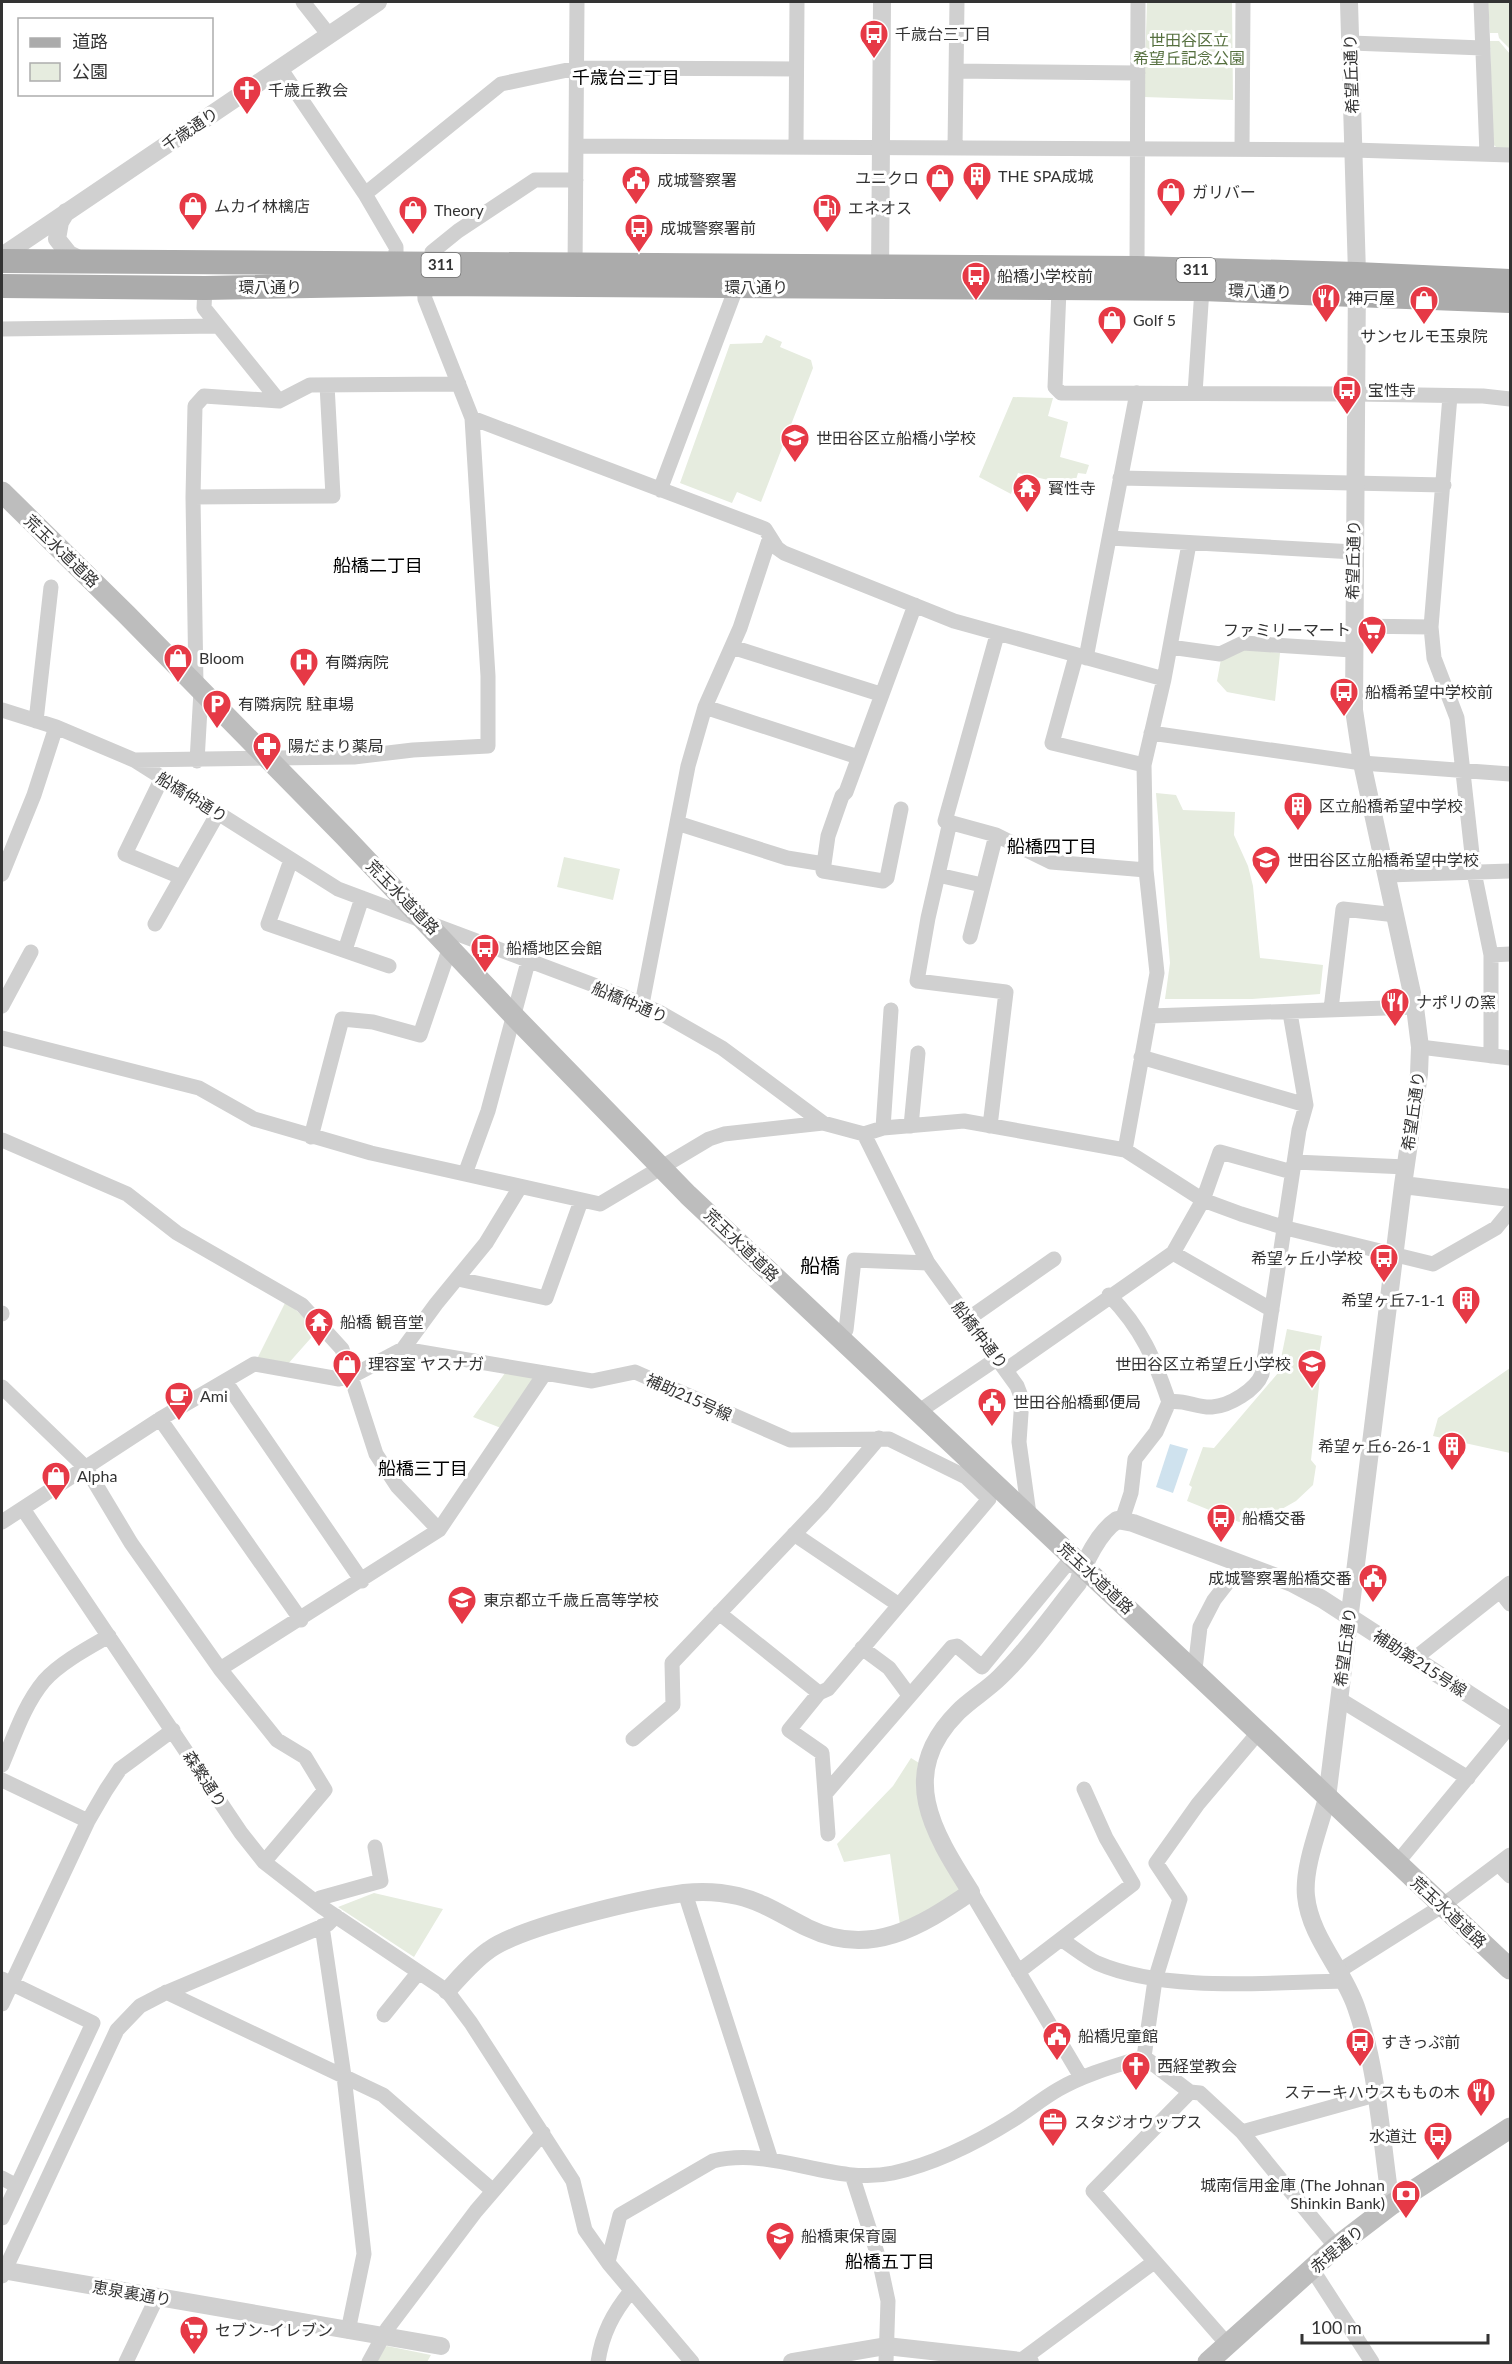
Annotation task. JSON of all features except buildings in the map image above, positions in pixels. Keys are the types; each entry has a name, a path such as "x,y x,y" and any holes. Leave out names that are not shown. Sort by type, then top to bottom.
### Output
{"main road":[{"name":"環八通り","path":"2,261 396,264 427,275"},
{"name":"環八通り","path":"575,275 736,288 880,277 1137,268 1357,284 1510,301"},
{"name":"環八通り","path":"2,285 205,288 427,275 880,277 1059,290 1202,289 1510,281"},
{"name":"荒玉水道道路","path":"3,499 198,688 661,1166 918,1412 971,1471 994,1493 1029,1514 1510,1969"},
{"name":"赤堤通り","path":"1208,2362 1336,2247 1391,2205 1510,2128"}],"street":[{"path":"303,2 329,34"},
{"name":"千歳通り","path":"2,256 378,2"},
{"path":"575,275 577,2"},
{"path":"796,2 796,146"},
{"path":"880,277 882,2"},
{"path":"955,147 957,2"},
{"path":"1137,268 1138,2"},
{"path":"1242,149 1243,2"},
{"name":"希望丘通り","path":"1349,2 1357,284 1354,710 1362,763 1415,1007 1420,1047 1417,1095 1404,1176 1396,1257 1327,1798 1306,1877 1306,1894 1315,1928 1342,1976 1362,2027 1375,2095 1391,2205"},
{"path":"1481,2 1487,154"},
{"path":"1350,43 1483,48"},
{"path":"280,68 365,194 396,247 396,264"},
{"path":"365,194 501,84 577,68 796,69"},
{"path":"956,71 1138,73"},
{"path":"576,146 1353,150 1510,155"},
{"path":"134,760 197,761 354,757 413,750 488,746 488,676 472,418 425,299 427,275 432,252 441,244 535,180 576,180"},
{"path":"66,212 57,232 60,246 69,254 87,262"},
{"path":"205,288 204,308 279,401"},
{"path":"660,490 736,288"},
{"path":"1195,393 1202,289"},
{"path":"1059,290 1055,387 1062,393 1355,393 1510,399"},
{"path":"2,329 218,326"},
{"path":"197,761 198,688 193,497 195,406 204,396 279,401 310,385 459,384"},
{"path":"193,497 333,496 327,385"},
{"path":"1137,393 1110,538 1081,657 1052,742 1144,765"},
{"path":"1450,396 1431,627 1434,658 1457,718 1474,872 1491,955 1491,1056"},
{"path":"472,418 765,529 777,548 784,554 915,605 997,635 1164,679"},
{"path":"1120,478 1354,481 1444,485"},
{"path":"642,1004 688,766 705,707 732,647 770,537"},
{"path":"1110,538 1354,552"},
{"path":"1125,1150 1157,973 1146,870 1144,765 1164,679 1190,544"},
{"path":"36,721 51,587"},
{"path":"901,809 887,878 884,880 823,871 828,836 915,605"},
{"path":"1353,626 1431,627"},
{"path":"997,635 945,821 996,835 1051,862 1146,870"},
{"path":"1170,647 1220,654 1244,643 1353,650"},
{"path":"732,647 880,694"},
{"path":"705,707 858,757"},
{"name":"船橋仲通り","path":"2,710 56,727 134,760 338,889 642,1004 722,1048 823,1123 864,1134 928,1263 1003,1364 1022,1399 1019,1442 1029,1514"},
{"path":"2,874 34,795 56,727"},
{"path":"1151,733 1362,763 1510,774"},
{"path":"162,778 125,854 182,877"},
{"path":"155,924 218,813"},
{"path":"950,822 917,981 1006,993 990,1126"},
{"path":"677,823 787,858 824,864"},
{"path":"970,937 996,835"},
{"path":"291,860 268,924 389,966"},
{"path":"1388,875 1510,871"},
{"path":"938,875 982,885"},
{"path":"345,950 362,898"},
{"path":"1331,1009 1342,909 1396,915"},
{"path":"311,1137 342,1019 373,1022 420,1035 450,947"},
{"path":"2,1006 31,952"},
{"path":"1491,955 1510,954"},
{"path":"465,1174 488,1111 528,962"},
{"path":"1150,1016 1415,1007"},
{"path":"883,1128 891,1010"},
{"path":"1169,1402 1183,1401 1212,1407 1230,1401 1254,1386 1262,1374 1286,1228 1299,1130 1306,1105 1290,1013"},
{"path":"2,1038 199,1088 254,1119 371,1154 600,1204 709,1138 724,1134 823,1123"},
{"path":"1420,1047 1510,1058"},
{"path":"911,1126 918,1053"},
{"path":"1141,1057 1306,1105"},
{"path":"864,1134 883,1128 964,1121 1125,1150 1203,1200 1286,1228 1396,1257 1433,1264 1496,1228 1510,1211"},
{"path":"2,1140 127,1194 177,1233 302,1305 342,1349 376,1454 397,1486 439,1530"},
{"path":"918,1412 1003,1364 1173,1253 1203,1200 1220,1152 1294,1167 1404,1176 1510,1198"},
{"path":"4,1517 23,1509 160,1419 254,1364 339,1379 352,1376 403,1349 486,1243 520,1187"},
{"path":"458,1280 546,1298 581,1201"},
{"path":"1173,1253 1272,1310"},
{"path":"968,1319 1054,1259"},
{"path":"839,1338 846,1330 854,1260 928,1263"},
{"path":"1081,2077 931,1824 924,1792 927,1767 937,1739 957,1713 1001,1676 1016,1659 1078,1582 1083,1567 1114,1522 1122,1520 1131,1493 1135,1459 1156,1432 1169,1402 1152,1352 1125,1312 1109,1295"},
{"name":"補助215号線","path":"403,1349 592,1381 635,1372 790,1440 879,1438 896,1441 971,1471"},
{"path":"220,1669 301,1620 439,1530 544,1373"},
{"path":"225,1381 362,1581"},
{"path":"2,1387 86,1468 131,1543 220,1669 277,1740 305,1757 325,1790 264,1862"},
{"path":"160,1419 301,1620"},
{"path":"633,1739 673,1705 672,1664 794,1534 879,1438"},
{"path":"828,1834 822,1754 789,1730 819,1693 828,1689 994,1493"},
{"name":"森繁通り","path":"23,1509 241,1833 264,1862 316,1902 447,1991"},
{"name":"補助第215号線","path":"1122,1520 1292,1583 1349,1616 1510,1721"},
{"path":"794,1534 899,1605"},
{"path":"825,1794 952,1647 957,1646 982,1667 1066,1564 1083,1567"},
{"path":"1195,1669 1200,1627 1214,1600 1242,1564"},
{"path":"1414,1659 1505,1587 1510,1604"},
{"path":"719,1613 819,1693"},
{"path":"2,1765 25,1712 44,1682 109,1636"},
{"path":"862,1648 889,1668 909,1695"},
{"path":"1339,1699 1468,1778"},
{"path":"1397,1863 1510,1726"},
{"path":"2,2004 6,1982 88,1821 120,1769 173,1730"},
{"path":"1144,2057 1155,1980 1180,1899 1156,1863 1198,1804 1258,1733"},
{"path":"2,1780 88,1821"},
{"path":"1018,1972 1133,1884 1106,1838 1084,1789"},
{"path":"316,1902 320,1898 381,1881 375,1846"},
{"path":"1062,1940 1097,1962 1155,1980 1212,1982 1342,1976 1504,1860 1510,1876"},
{"path":"692,2362 631,2291 585,2230 573,2181 447,1991 489,1950 514,1935 685,1893 720,1893 739,1896 763,1905 826,1936 842,1940 870,1940 901,1934 971,1892"},
{"path":"685,1893 771,2160"},
{"path":"2,2272 117,2030 140,2006 166,1992 322,1926 333,1921 336,1916"},
{"path":"322,1926 344,2076 364,2254 348,2331"},
{"path":"384,2015 418,1973"},
{"path":"2,2218 93,2023 6,1982"},
{"path":"166,1992 383,2095 492,2190"},
{"path":"608,2262 620,2216 713,2161 724,2158 771,2160 812,2166 839,2175 892,2173 932,2161 991,2133 1081,2077 1144,2057"},
{"path":"1144,2057 1190,2092 1200,2093 1242,2132 1336,2247"},
{"path":"1190,2092 1093,2191 1228,2345"},
{"path":"1242,2132 1375,2095"},
{"path":"369,2362 382,2337 492,2190 543,2133"},
{"path":"1487,2142 1510,2142"},
{"path":"852,2175 876,2248 888,2301 886,2354"},
{"path":"2,2178 17,2186"},
{"path":"792,2362 886,2354 1025,2362 1154,2262"},
{"path":"1312,2269 1372,2362"},
{"name":"恵泉裏通り","path":"2,2272 441,2346"},
{"path":"598,2362 600,2346 610,2319 631,2291"},
{"path":"126,2362 157,2297"}],"green space":[{"name":"世田谷区立 希望丘記念公園","path":"1147,2 1232,2 1233,100 1144,97"},
{"path":"1488,2 1510,2 1510,49 1499,38 1498,33 1490,33"},
{"path":"1490,41 1499,41 1510,54 1510,149 1498,149 1493,144"},
{"path":"766,335 782,342 780,347 811,360 813,368 761,502 737,492 732,503 680,483 730,344 762,343"},
{"path":"1013,397 1053,398 1048,416 1068,422 1060,457 1089,465 1086,474 1078,473 1074,486 1018,473 1011,494 979,477"},
{"path":"1243,648 1280,653 1275,701 1227,692 1217,681 1221,659"},
{"path":"1156,793 1176,795 1183,810 1235,812 1234,835 1248,866 1253,886 1260,958 1323,965 1320,994 1252,999 1165,999 1170,963"},
{"path":"564,857 620,869 613,900 557,887"},
{"path":"286,1301 318,1330 287,1365 257,1359"},
{"path":"1287,1329 1322,1336 1316,1373 1320,1377 1311,1460 1316,1466 1313,1485 1296,1501 1259,1522 1250,1516 1239,1522 1187,1501 1192,1487 1189,1485 1203,1447 1214,1448 1278,1373"},
{"path":"1510,1368 1510,1453 1433,1436 1438,1418"},
{"path":"508,1369 542,1374 506,1430 473,1417"},
{"path":"911,1758 924,1766 923,1792 969,1892 901,1932 890,1854 844,1862 837,1844 893,1786"},
{"path":"374,1893 443,1909 414,1957 338,1907"},
{"path":"387,2346 431,2355 427,2362 377,2362 380,2350"}],"water":[{"path":"1170,1444 1188,1449 1173,1493 1156,1487"}],"place":[{"name":"千歳台三丁目","path":"874,60"},
{"name":"千歳丘教会","path":"247,116"},
{"name":"THE SPA成城","path":"977,202"},
{"name":"ユニクロ","path":"940,204"},
{"name":"成城警察署","path":"636,206"},
{"name":"ガリバー","path":"1171,218"},
{"name":"ムカイ林檎店","path":"193,232"},
{"name":"エネオス","path":"827,234"},
{"name":"Theory","path":"413,236"},
{"name":"成城警察署前","path":"639,254"},
{"name":"船橋小学校前","path":"976,302"},
{"name":"神戸屋","path":"1326,324"},
{"name":"サンセルモ玉泉院","path":"1424,326"},
{"name":"Golf 5","path":"1112,346"},
{"name":"宝性寺","path":"1347,416"},
{"name":"世田谷区立船橋小学校","path":"795,464"},
{"name":"寳性寺","path":"1027,514"},
{"name":"ファミリーマート","path":"1372,656"},
{"name":"Bloom","path":"178,684"},
{"name":"有隣病院","path":"304,688"},
{"name":"船橋希望中学校前","path":"1344,718"},
{"name":"有隣病院 駐車場","path":"217,730"},
{"name":"陽だまり薬局","path":"267,772"},
{"name":"区立船橋希望中学校","path":"1298,832"},
{"name":"世田谷区立船橋希望中学校","path":"1266,886"},
{"name":"船橋地区会館","path":"485,974"},
{"name":"ナポリの窯","path":"1395,1028"},
{"name":"希望ヶ丘小学校","path":"1384,1284"},
{"name":"希望ヶ丘7-1-1","path":"1466,1326"},
{"name":"船橋 観音堂","path":"319,1348"},
{"name":"理容室 ヤスナガ","path":"347,1390"},
{"name":"世田谷区立希望丘小学校","path":"1312,1390"},
{"name":"Ami","path":"179,1422"},
{"name":"世田谷船橋郵便局","path":"992,1428"},
{"name":"希望ヶ丘6-26-1","path":"1452,1472"},
{"name":"Alpha","path":"56,1502"},
{"name":"船橋交番","path":"1221,1544"},
{"name":"成城警察署船橋交番","path":"1373,1604"},
{"name":"東京都立千歳丘高等学校","path":"462,1626"},
{"name":"船橋児童館","path":"1057,2062"},
{"name":"すきっぷ前","path":"1360,2068"},
{"name":"西経堂教会","path":"1136,2092"},
{"name":"ステーキハウスももの木","path":"1481,2118"},
{"name":"スタジオウップス","path":"1053,2148"},
{"name":"水道辻","path":"1438,2162"},
{"name":"城南信用金庫 (The Johnan Shinkin Bank)","path":"1406,2220"},
{"name":"船橋東保育園","path":"780,2262"},
{"name":"セブン-イレブン","path":"194,2356"}],"district":[{"name":"千歳台三丁目","path":"626,78"},
{"name":"船橋二丁目","path":"378,566"},
{"name":"船橋四丁目","path":"1052,847"},
{"name":"船橋","path":"820,1266"},
{"name":"船橋三丁目","path":"423,1469"},
{"name":"船橋五丁目","path":"890,2262"}]}
